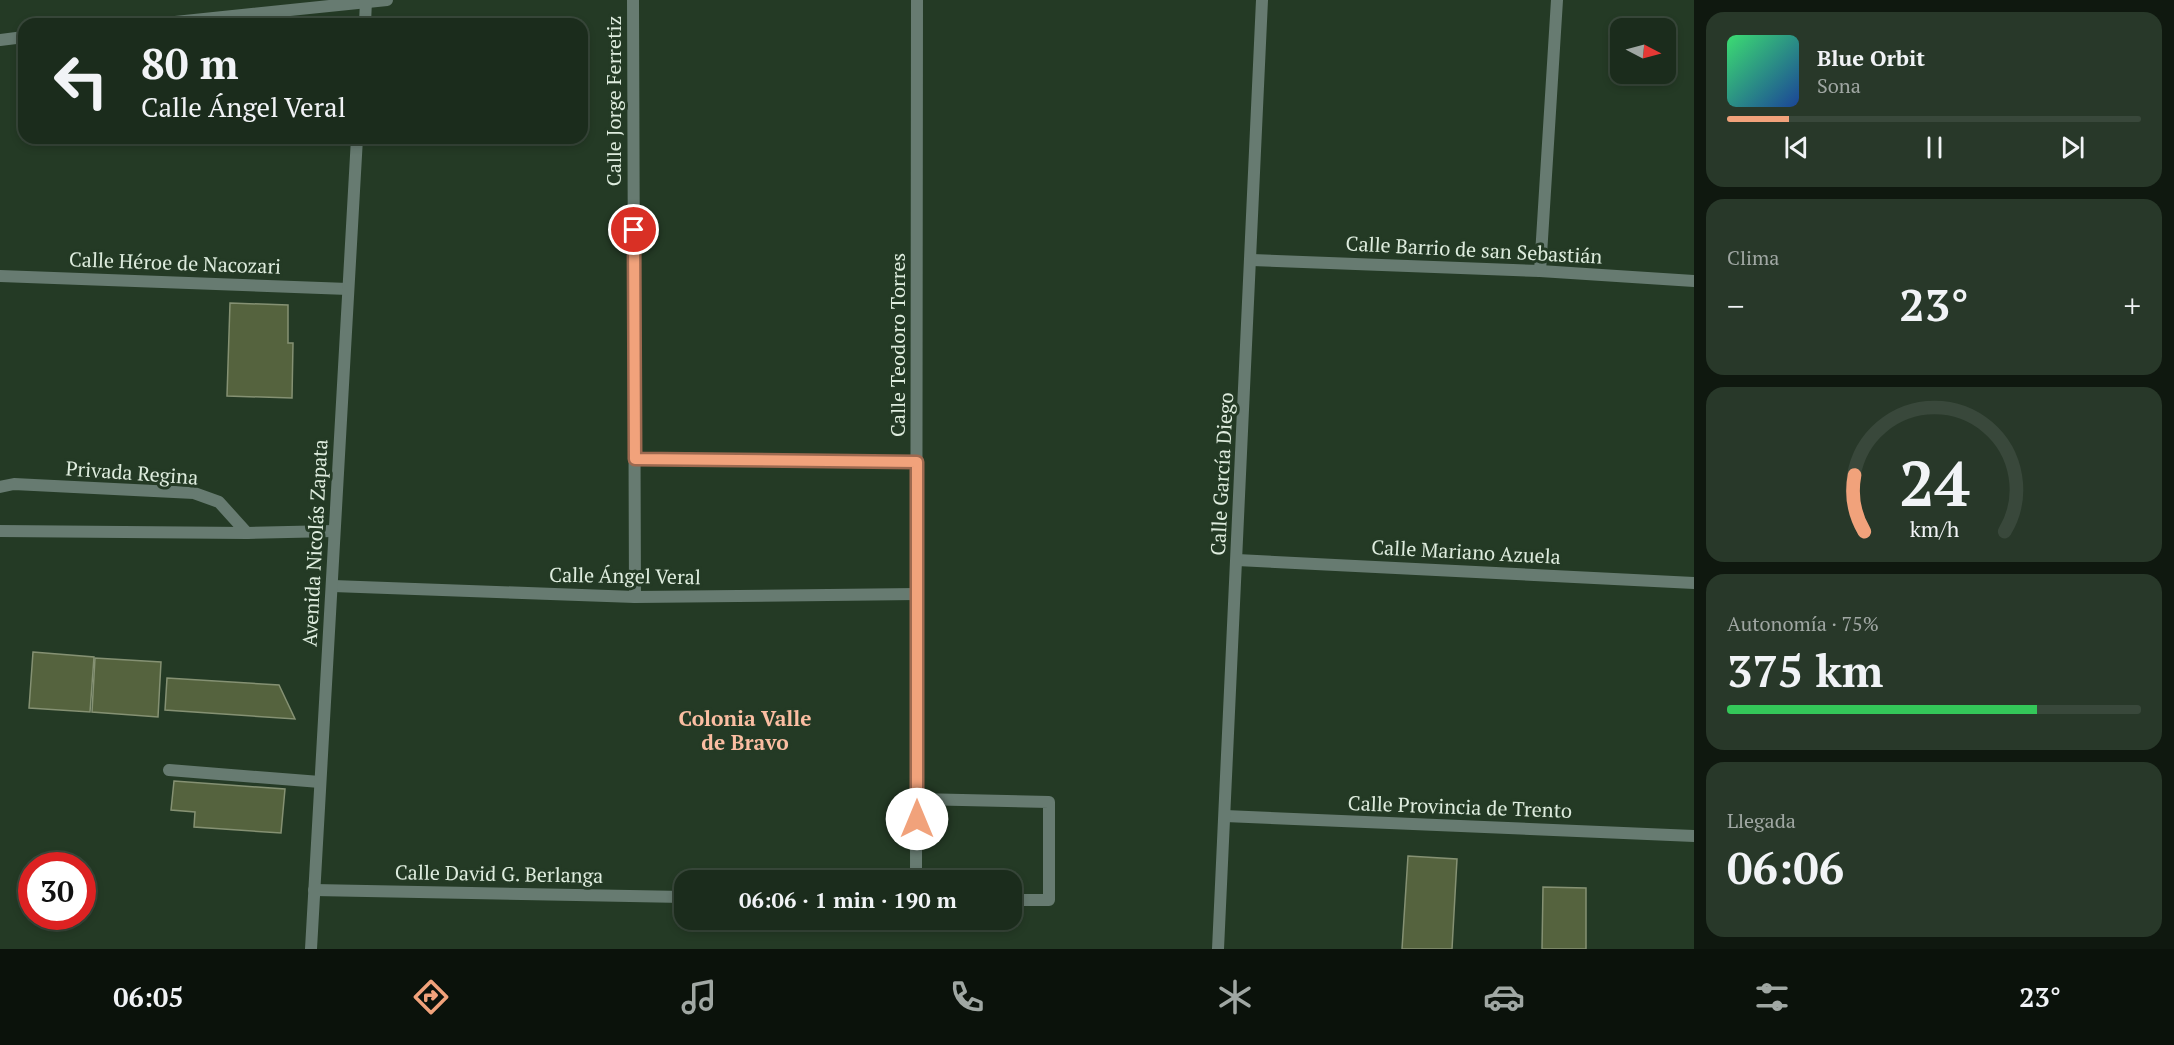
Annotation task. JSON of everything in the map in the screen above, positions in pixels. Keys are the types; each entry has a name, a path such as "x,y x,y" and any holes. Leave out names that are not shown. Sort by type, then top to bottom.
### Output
{"street":[{"path":"211,18 387,0"},
{"name":"Calle Jorge Ferretiz","path":"633,0 635,597"},
{"name":"Calle Teodoro Torres","path":"916,870 917,0"},
{"name":"Calle García Diego","path":"1218,949 1252,260 1262,0"},
{"path":"1540,271 1557,0"},
{"path":"365,18 366,1"},
{"path":"0,40 18,38"},
{"name":"Avenida Nicolás Zapata","path":"311,949 357,144"},
{"name":"Calle Barrio de san Sebastián","path":"1252,260 1540,271 1694,281"},
{"name":"Calle Héroe de Nacozari","path":"0,276 348,289"},
{"path":"635,459 917,462"},
{"name":"Privada Regina","path":"0,487 14,484 194,493 219,502 247,533"},
{"path":"0,531 247,533 334,531"},
{"name":"Calle Mariano Azuela","path":"1237,560 1694,584"},
{"name":"Calle Ángel Veral","path":"333,586 635,597 917,594"},
{"path":"169,770 320,782"},
{"path":"917,799 1049,802 1049,900 1022,900"},
{"name":"Calle Provincia de Trento","path":"1225,816 1694,836"},
{"name":"Calle David G. Berlanga","path":"314,890 674,897"}],"building":[{"path":"230,303 288,305 288,343 293,343 292,398 227,396"},
{"path":"33,652 94,657 90,712 29,708"},
{"path":"95,658 161,662 158,717 92,712"},
{"path":"167,678 279,685 295,719 165,710"},
{"path":"174,781 285,789 281,833 194,827 195,812 171,810"},
{"path":"1408,856 1457,859 1452,949 1402,949"},
{"path":"1543,887 1586,888 1586,949 1542,949"}],"district":[{"name":"Colonia Valle de Bravo","path":"745,731"}],"route":[{"path":"634,230 635,459 917,462 917,819"}]}
